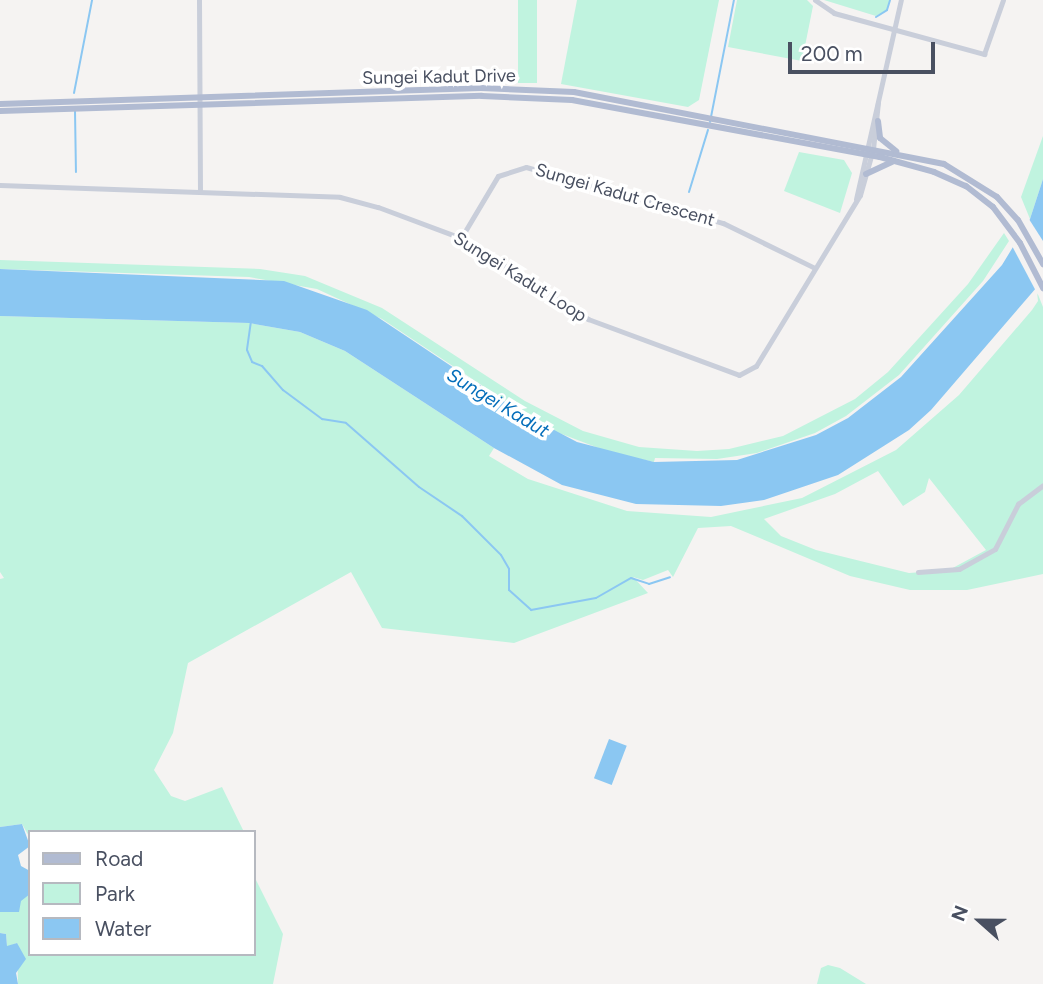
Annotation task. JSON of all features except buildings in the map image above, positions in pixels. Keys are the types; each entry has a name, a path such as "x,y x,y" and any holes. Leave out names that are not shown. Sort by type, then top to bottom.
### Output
{"main road":[{"name":"Sungei Kadut Drive","path":"0,111 533,89 711,116 803,134 870,152"},
{"name":"Sungei Kadut Drive","path":"0,104 537,97 811,145 870,152"},
{"path":"878,121 880,138 897,152"},
{"path":"803,134 811,145"},
{"path":"870,152 897,152 944,164 971,177 1018,220 1043,264"},
{"path":"870,152 966,186 993,207 1012,231 1043,288"},
{"path":"866,174 897,162"}],"street":[{"path":"199,0 201,190"},
{"path":"815,0 834,13 893,26 984,54 1003,0"},
{"path":"870,152 893,26 901,0"},
{"path":"870,152 878,121 878,102"},
{"name":"Sungei Kadut Loop","path":"0,185 340,197 413,216 461,237 588,319 739,375 756,366 856,199 866,174 870,152"},
{"name":"Sungei Kadut Loop","path":"856,199 870,152"},
{"name":"Sungei Kadut Crescent","path":"461,237 498,176 526,167 734,227 815,268"},
{"path":"918,572 959,569 995,549 1018,504 1043,485"}],"green space":[{"path":"518,0 537,0 537,83 518,83"},
{"path":"577,0 719,0 699,100 688,107 561,84"},
{"path":"737,0 807,0 813,6 802,61 728,47"},
{"path":"824,0 890,0 887,10 876,16"},
{"path":"1043,136 1043,179 1030,219 1021,197"},
{"path":"799,152 844,160 852,173 840,213 784,191"},
{"path":"1004,233 1009,241 983,281 899,375 846,416 815,433 757,453 717,459 655,458 654,462 609,452 546,428 382,319 317,289 249,277 0,269 0,260 260,269 305,276 382,308 525,401 583,431 639,447 697,451 729,449 783,436 855,399 888,372 968,284"},
{"path":"1037,292 1043,307 1043,574 967,590 910,590 850,576 731,526 698,528 673,577 668,570 643,580 633,577 648,593 514,643 382,628 351,572 188,663 173,733 154,770 171,796 185,801 222,787 243,830 28,830 28,834 22,824 0,827 0,579 4,578 0,572 0,316 249,323 300,332 345,351 494,448 489,456 528,479 627,511 711,517 802,498 896,450 959,395 1038,301","holes":["878,471 903,506 925,492 929,478 986,550 949,570 909,573 816,550 781,536 764,519 835,494"]},
{"path":"256,880 283,934 273,984 18,984 17,943 7,947 6,934 0,933 0,912 28,895 28,956 256,956"},
{"path":"828,965 840,968 866,984 817,984 821,968"}],"water":[{"name":"Sungei Kadut","path":"1043,179 1043,280 931,410 909,430 838,475 764,500 721,506 636,504 562,485 494,448 345,351 300,332 249,323 0,316 0,269 284,281 367,310 520,412 577,442 654,462 737,460 816,435 848,418 901,377 1002,265 1030,219"},
{"path":"609,739 627,746 612,785 594,778"},
{"path":"22,824 28,840 28,848 18,855 21,866 28,870 28,896 21,901 19,912 0,912 0,827"},
{"path":"0,933 6,934 7,946 17,943 26,959 16,973 18,984 0,984"}],"pier":[{"path":"1027,216 1043,241 1043,288 1038,295 1011,244"}],"waterway":[{"path":"74,93 92,0"},
{"path":"710,122 734,0"},
{"path":"876,17 887,10 890,0"},
{"path":"75,111 76,172"},
{"path":"689,192 708,130"},
{"path":"251,321 247,350 252,362 262,366 283,390 322,419 346,423 419,487 462,516 501,555 509,569 509,590 531,610 596,598 631,578 649,584 670,577"}]}
